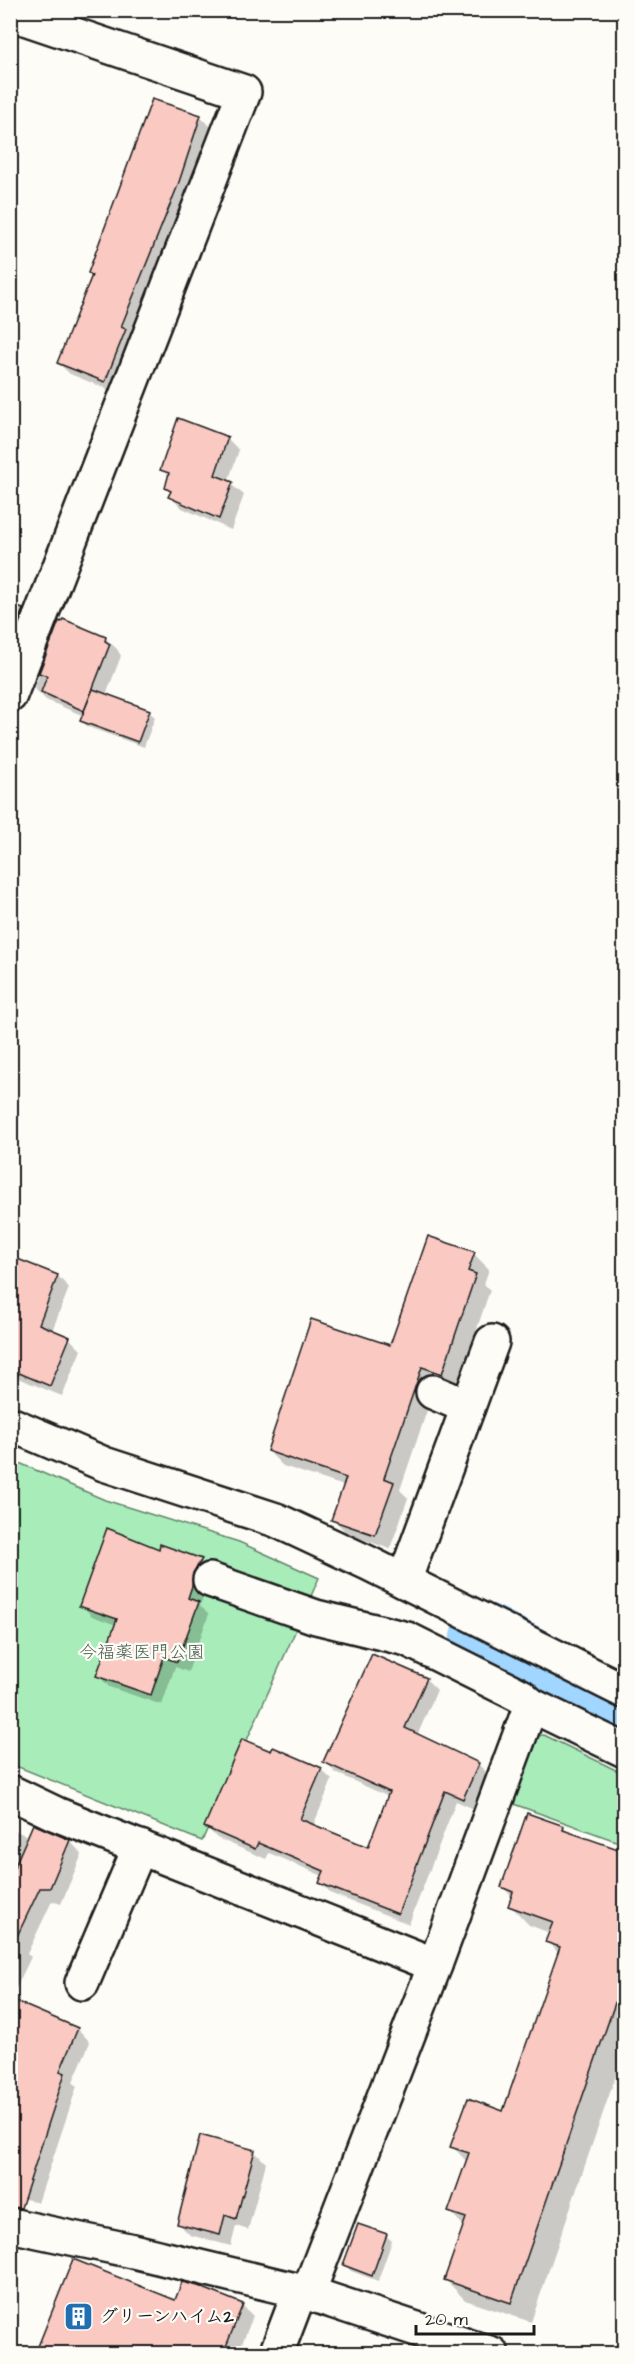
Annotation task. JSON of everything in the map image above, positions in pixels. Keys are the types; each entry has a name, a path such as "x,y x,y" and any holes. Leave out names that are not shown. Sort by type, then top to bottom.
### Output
{"street":[{"path":"10,13 244,92 10,694"},
{"path":"404,1581 492,1342"},
{"path":"433,1392 468,1407"},
{"path":"10,1424 104,1464 276,1520 624,1691"},
{"path":"210,1581 316,1617 406,1639 521,1696 531,1705 624,1750"},
{"path":"276,2354 304,2292 435,1965 531,1705"},
{"path":"10,1792 56,1814 435,1965"},
{"path":"82,1983 140,1847"},
{"path":"10,2225 133,2251 304,2292 492,2354"}],"green space":[{"name":"今福薬医門公園","path":"10,1459 105,1500 239,1542 319,1578 202,1841 11,1764"},
{"path":"544,1735 624,1774 624,1844 511,1803 536,1736"}],"building":[{"path":"152,99 201,115 178,185 121,327 126,329 105,382 57,363 92,275 88,273"},
{"path":"178,418 228,437 215,475 233,482 219,519 168,497 171,491 165,488 169,473 160,470"},
{"path":"10,604 23,609 10,642"},
{"path":"63,619 106,637 105,641 110,644 84,711 41,692 47,676 39,673 59,621"},
{"path":"93,689 150,710 138,742 80,721"},
{"path":"428,1236 475,1252 468,1271 476,1274 442,1374 422,1367 384,1478 394,1482 375,1535 331,1520 346,1478 267,1451 311,1319 390,1345"},
{"path":"10,1256 58,1275 39,1324 70,1337 50,1386 19,1373 10,1390"},
{"path":"107,1528 159,1549 160,1544 202,1559 193,1573 188,1598 199,1602 177,1662 164,1657 151,1695 96,1676 117,1619 79,1606"},
{"path":"372,1654 427,1678 405,1728 479,1763 463,1799 445,1791 398,1914 319,1883 324,1871 258,1843 255,1849 204,1827 242,1739 271,1751 273,1747 322,1768 300,1819 368,1847 389,1792 323,1762"},
{"path":"527,1813 564,1826 563,1830 624,1851 624,1977 511,2303 444,2280 466,2218 448,2212 469,2153 450,2147 468,2098 503,2111 560,1947 545,1942 553,1922 508,1906 513,1892 501,1887"},
{"path":"33,1824 70,1840 50,1888 40,1888 10,1951 10,1877"},
{"path":"10,1999 78,2028 60,2071 65,2073 21,2208 10,2207"},
{"path":"200,2135 255,2150 236,2219 225,2215 220,2235 177,2224"},
{"path":"358,2224 387,2234 372,2276 343,2265"},
{"path":"73,2259 175,2300 182,2282 243,2304 223,2354 35,2354"}],"waterway":[{"path":"485,1638 624,1711"}],"place":[{"name":"グリーンハイム2","path":"79,2316"}]}
